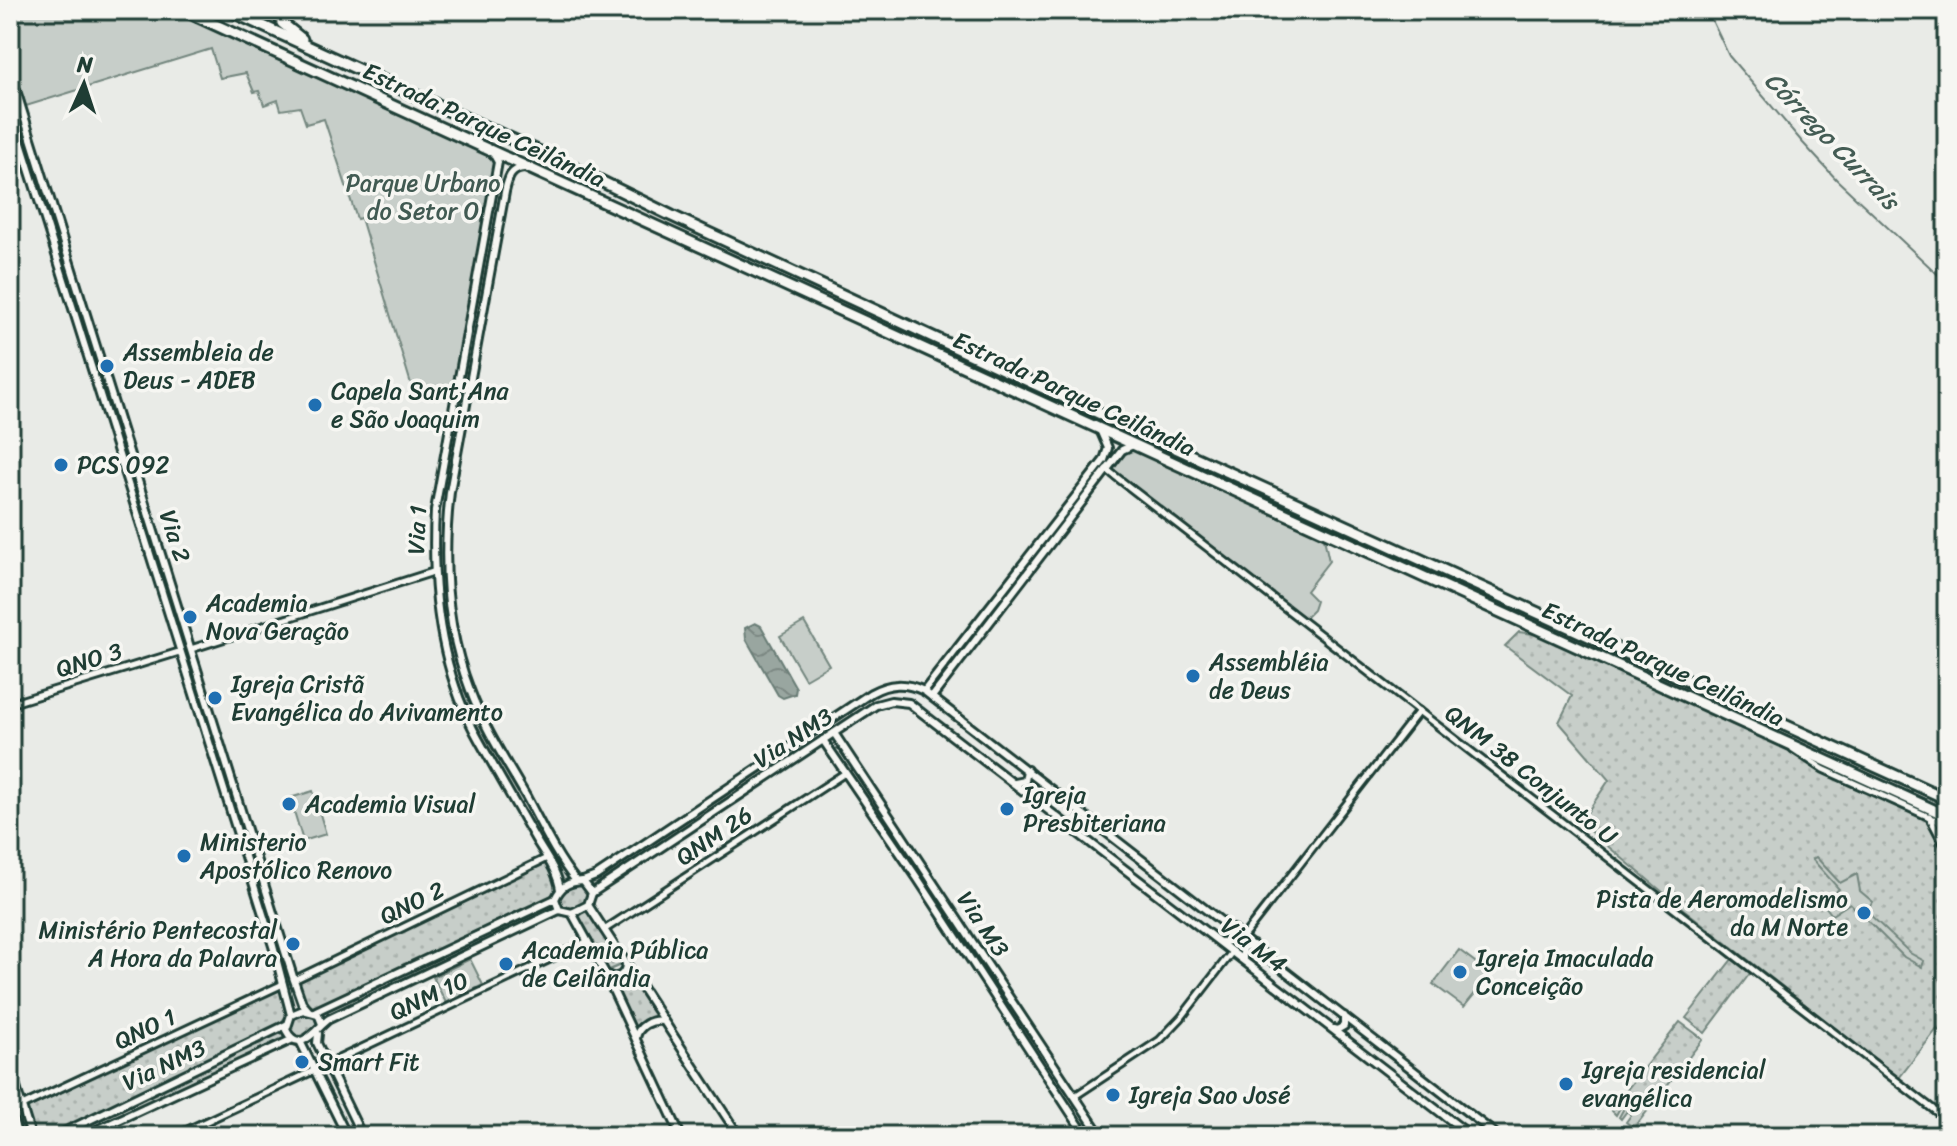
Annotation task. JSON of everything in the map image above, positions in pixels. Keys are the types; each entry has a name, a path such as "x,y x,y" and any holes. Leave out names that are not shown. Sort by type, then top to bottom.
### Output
{"highway":[{"name":"Estrada Parque Ceilândia","path":"183,10 1947,816"},
{"name":"Estrada Parque Ceilândia","path":"228,10 562,162 995,366 1947,800"},
{"path":"277,10 289,31 345,61 353,69"},
{"path":"318,71 317,61 325,56"},
{"path":"723,256 732,254 734,244"},
{"path":"989,378 987,370 995,366"},
{"path":"1311,525 1322,521 1318,512"},
{"path":"1588,650 1587,641 1595,639"},
{"path":"1916,785 1947,816"},
{"path":"1911,800 1947,800"}],"main road":[{"name":"Via 2","path":"10,71 294,980 302,1003 311,1010"},
{"name":"Via 2","path":"10,108 273,946 291,1015"},
{"name":"Via 1","path":"492,151 498,162 438,489 433,572 438,622 458,694 476,736 547,858 560,890"},
{"name":"Via 1","path":"527,167 515,170 508,180 456,459 446,531 445,573 456,647 469,689 482,718 580,881"},
{"path":"34,188 45,185"},
{"path":"37,198 48,195"},
{"path":"468,319 475,318 481,322"},
{"path":"87,356 99,354"},
{"path":"91,369 96,364 103,366"},
{"path":"1099,429 1108,448 1107,464 932,697 924,691 940,670 1107,464 1124,447 1135,445"},
{"path":"438,489 441,495 447,493 456,459"},
{"path":"150,557 157,560 162,554"},
{"path":"154,570 166,567"},
{"path":"452,678 458,681 462,677 456,647"},
{"path":"940,670 948,677"},
{"name":"Via NM3","path":"580,881 596,876 879,689 896,684 914,686 924,691"},
{"path":"458,694 461,689 467,690 482,718"},
{"name":"Via M4","path":"932,697 1495,1136"},
{"name":"Via NM3","path":"592,893 862,714 887,701 913,705 1015,783"},
{"path":"858,702 858,710 862,714"},
{"path":"841,713 848,715 850,722"},
{"name":"Via M3","path":"834,733 1101,1136"},
{"path":"823,740 845,773"},
{"path":"211,750 220,751 222,748"},
{"path":"836,759 839,752 846,751"},
{"path":"215,762 225,760"},
{"path":"1015,783 1025,781 1027,770"},
{"name":"Via M3","path":"845,773 974,966"},
{"path":"750,774 748,778 756,784"},
{"path":"1027,793 1031,783 1040,780"},
{"path":"736,783 742,784 742,793"},
{"name":"Via M4","path":"1015,783 1471,1136"},
{"path":"918,879 920,872 927,873"},
{"path":"322,1024 559,910 572,913 588,905 592,893 580,881 560,890 555,899 325,1008 291,1015 286,1033 297,1040 316,1070 349,1136"},
{"path":"555,899 559,910"},
{"path":"588,905 739,1136"},
{"path":"572,913 604,971 681,1136"},
{"path":"1220,942 1231,941 1234,935 1232,928"},
{"path":"273,946 281,948 284,943"},
{"path":"1243,959 1243,948 1253,945"},
{"path":"276,960 280,956 288,956"},
{"path":"604,971 609,977 619,977 625,971 625,963"},
{"path":"974,966 998,997 1004,996 1005,991"},
{"path":"974,966 1088,1136"},
{"path":"311,1010 321,1017 317,1043 362,1136"},
{"path":"1333,1029 1344,1026 1344,1016"},
{"path":"636,1039 643,1026 653,1021 663,1021"},
{"name":"Via NM3","path":"56,1136 286,1025"},
{"path":"1345,1039 1355,1025"},
{"path":"297,1040 318,1033"},
{"name":"Via NM3","path":"84,1136 297,1040"},
{"path":"1037,1061 1038,1056 1044,1054 1068,1086"},
{"path":"11,1073 31,1136"},
{"path":"10,1112 18,1136"},
{"path":"1482,1135 1483,1125"}],"street":[{"name":"QNM 38 Conjunto U","path":"1107,464 1419,711 1947,1120"},
{"path":"191,649 433,572"},
{"name":"QNO 3","path":"10,704 179,652"},
{"path":"1243,937 1419,711"},
{"path":"1779,740 1823,769 1947,825 1942,831 1943,842"},
{"name":"QNM 26","path":"603,931 845,773"},
{"path":"1929,816 1947,850"},
{"name":"QNO 2","path":"294,980 547,858"},
{"name":"QNM 10","path":"328,1064 588,941"},
{"path":"1075,1096 1160,1040 1232,952"},
{"name":"QNO 1","path":"22,1106 283,984"},
{"path":"175,1136 316,1070"}],"green space":[{"name":"Parque Urbano do Setor O","path":"10,10 174,10 493,157 496,161 454,384 419,396 414,394 361,218 357,219 324,119 306,124 300,107 281,110 278,100 264,105 259,91 254,92 246,73 220,78 211,49 26,106 10,55"},
{"path":"1132,449 1324,538 1329,561 1306,591 1316,601 1313,610 1305,618 1112,469 1124,451"},
{"path":"804,622 829,665 805,679 780,636"},
{"path":"1519,632 1541,635 1797,754 1930,820 1947,855 1947,1036 1937,1029 1899,1078 1677,904 1580,823 1609,780 1559,722 1572,696 1505,646"},
{"path":"463,690 571,879 563,882 480,737 461,693"},
{"path":"737,785 739,790 594,888 590,881"},
{"path":"313,791 326,834 303,841 290,798"},
{"name":"Pista de Aeromodelismo da M Norte","path":"1816,857 1840,883 1857,874 1860,891 1873,902 1866,911 1910,953 1924,961 1922,967 1904,957 1850,903 1832,915 1822,902 1839,889 1812,859"},
{"path":"545,862 555,879 552,898 317,1008 306,1004 301,980"},
{"path":"576,884 582,884 590,894 581,906 566,909 561,905 560,896"},
{"path":"553,903 556,910 325,1019 322,1012"},
{"path":"587,910 621,965 607,971 578,914"},
{"path":"1459,950 1491,974 1464,1007 1433,984"},
{"path":"1733,958 1751,972 1705,1033 1686,1018"},
{"path":"470,959 483,985 446,1003 433,977"},
{"path":"629,973 656,1015 633,1027 612,982"},
{"path":"284,989 288,1013 277,1028 50,1136 34,1136 26,1109 275,990"},
{"path":"310,1013 317,1016 319,1024 308,1035 296,1037 289,1031 293,1019"},
{"path":"1680,1022 1703,1039 1634,1128 1626,1122 1631,1115 1627,1111 1621,1119 1619,1117 1624,1108 1621,1106 1616,1115 1611,1110"},
{"path":"281,1032 285,1038 79,1136 61,1136"}],"water":[{"path":"755,623 761,626 796,688 795,694 783,698 778,695 746,639 745,628"}],"waterway":[{"name":"Córrego Currais","path":"1707,10 1729,56 1803,143 1837,180 1947,283"}],"place":[{"name":"Assembleia de Deus - ADEB","path":"107,366"},
{"name":"Capela Sant'Ana e São Joaquim","path":"315,405"},
{"name":"PCS 092","path":"61,465"},
{"name":"Academia Nova Geração","path":"190,617"},
{"name":"Assembléia de Deus","path":"1193,676"},
{"name":"Igreja Cristã Evangélica do Avivamento","path":"215,698"},
{"name":"Academia Visual","path":"289,804"},
{"name":"Igreja Presbiteriana","path":"1007,809"},
{"name":"Ministerio Apostólico Renovo","path":"184,856"},
{"name":"Pista de Aeromodelismo da M Norte","path":"1864,913"},
{"name":"Ministério Pentecostal A Hora da Palavra","path":"293,944"},
{"name":"Academia Pública de Ceilândia","path":"506,964"},
{"name":"Igreja Imaculada Conceição","path":"1460,972"},
{"name":"Smart Fit","path":"302,1062"},
{"name":"Igreja residencial evangélica","path":"1566,1084"},
{"name":"Igreja Sao José","path":"1113,1095"}]}
